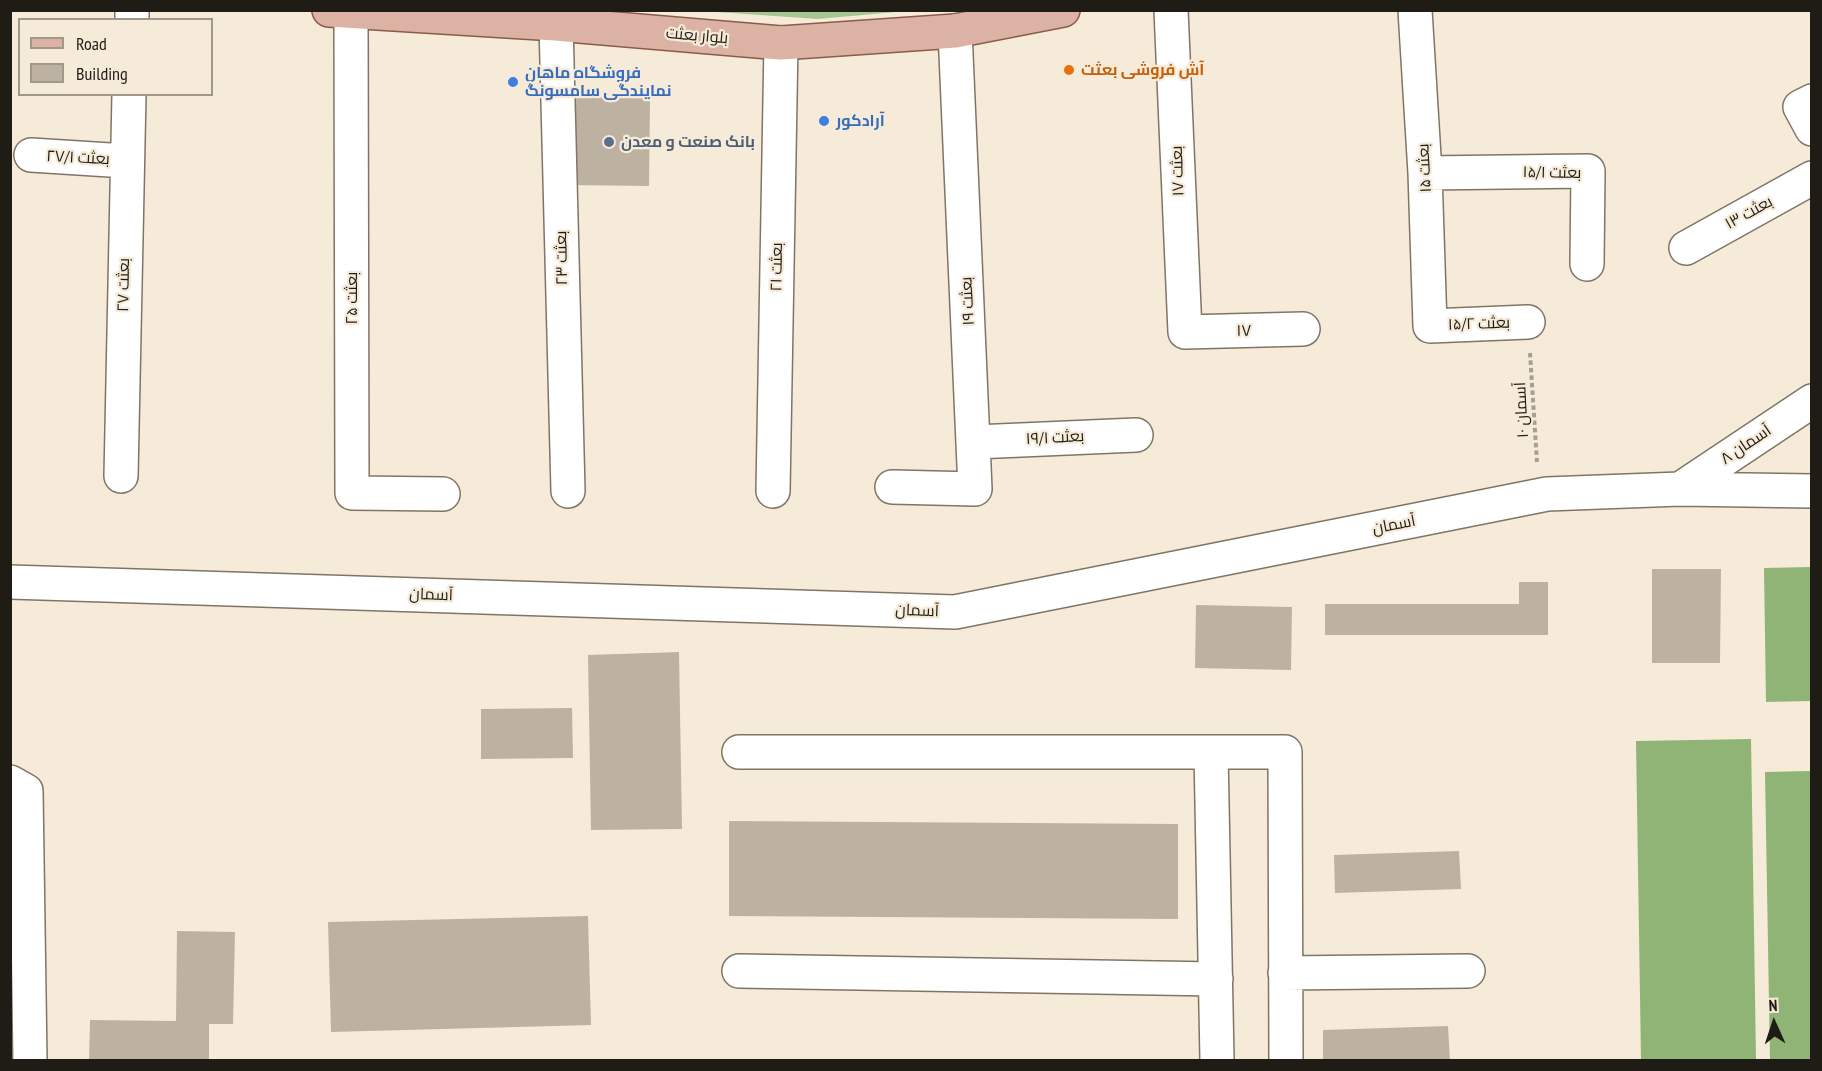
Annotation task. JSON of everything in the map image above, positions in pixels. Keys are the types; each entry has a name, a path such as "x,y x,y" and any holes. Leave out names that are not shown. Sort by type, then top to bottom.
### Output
{"main road":[{"name":"بلوار بعثت","path":"340,11 556,24 781,43 955,31 1063,10"}],"street":[{"name":"بعثت ۱۷","path":"1172,10 1185,332"},
{"name":"بعثت ۱۵","path":"1415,10 1425,173 1430,326"},
{"name":"۲۵ بعثت","path":"340,11 352,493 443,494"},
{"name":"۲۳ بعثت","path":"556,24 568,492"},
{"name":"بعثت ۱۹","path":"892,487 975,489 975,442 955,31"},
{"name":"۲۱ بعثت","path":"773,491 781,43"},
{"name":"۲۷ بعثت","path":"121,476 129,96"},
{"path":"1812,101 1800,107 1812,129"},
{"name":"۲۷/۱ بعثت","path":"31,156 126,161"},
{"name":"۱۵/۱ بعثت","path":"1425,173 1588,171 1587,264"},
{"name":"۱۳ بعثت","path":"1686,248 1812,178"},
{"name":"۱۵/۲ بعثت","path":"1430,326 1528,322"},
{"name":"۱۷","path":"1185,332 1303,329"},
{"name":"۸ آسمان","path":"1680,489 1812,401"},
{"name":"۱۹/۱ بعثت","path":"975,442 1136,435"},
{"name":"آسمان","path":"10,582 955,612 1547,494 1680,489 1812,491"},
{"path":"739,752 1285,752 1286,1060"},
{"path":"1212,752 1217,1060"},
{"path":"10,782 26,791 30,1060"},
{"path":"739,970 1216,979"},
{"path":"1285,973 1468,971"}],"path":[{"name":"۱۰ آسمان","path":"1528,322 1539,496"}],"green space":[{"path":"702,11 907,11 818,19"},
{"path":"1811,567 1811,701 1766,702 1764,568"},
{"path":"1751,739 1756,1060 1641,1060 1636,741"},
{"path":"1811,771 1811,1060 1770,1060 1765,772"}],"building":[{"name":"بانک صنعت و معدن","path":"568,97 650,98 649,186 567,185"},
{"path":"1652,569 1721,569 1720,663 1652,663"},
{"path":"1519,582 1548,582 1548,635 1325,635 1325,604 1519,604"},
{"path":"1196,605 1292,607 1291,670 1195,668"},
{"path":"679,652 682,829 591,830 588,655"},
{"path":"572,708 573,758 481,759 481,709"},
{"path":"729,821 1178,824 1178,919 729,916"},
{"path":"1459,851 1461,889 1335,893 1334,855"},
{"path":"588,916 591,1025 331,1032 328,922"},
{"path":"177,931 235,932 233,1024 209,1024 209,1060 89,1060 90,1020 176,1021"},
{"path":"1448,1026 1450,1060 1323,1060 1323,1030"}],"place":[{"name":"آش فروشی بعثت","path":"1069,70"},
{"name":"فروشگاه ماهان نمایندگی سامسونگ","path":"513,82"},
{"name":"آرادکور","path":"824,121"},
{"name":"بانک صنعت و معدن","path":"609,142"}]}
